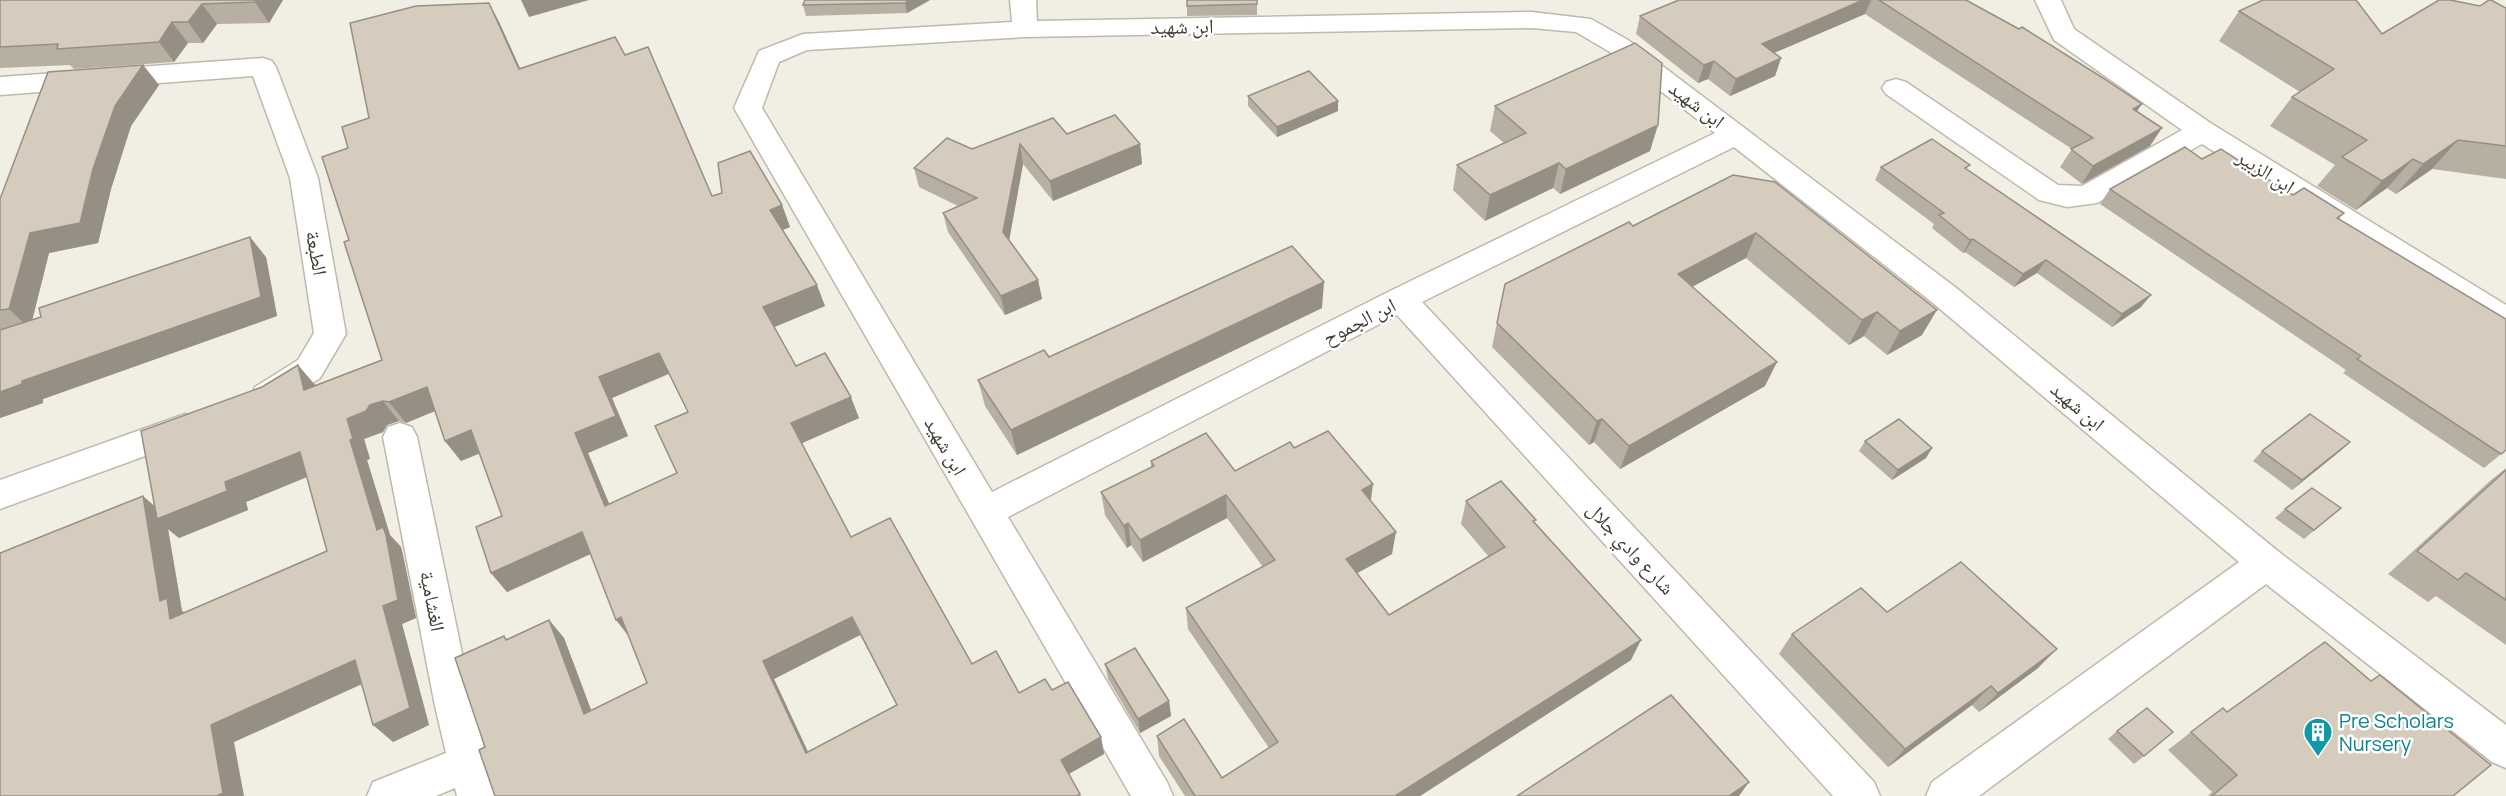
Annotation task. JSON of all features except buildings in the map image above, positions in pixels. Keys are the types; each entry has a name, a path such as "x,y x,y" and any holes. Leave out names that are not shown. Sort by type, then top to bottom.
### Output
{"street":[{"name":"ابن الزبير","path":"2048,0 2063,34 2202,131 2506,320"},
{"name":"ابن شهيد","path":"1153,796 748,108 768,57 803,42 1024,14 1532,20 1582,25 1619,46 1944,295 2266,562 2506,749"},
{"name":"الطبعة","path":"0,86 263,67 304,178 330,334 309,369 268,396 245,404"},
{"path":"1896,88 2049,193 2067,197 2088,196 2202,131"},
{"name":"ابن الجموح","path":"985,512 1401,299 1736,134"},
{"name":"شارع وادي جلال","path":"1401,299 1860,796"},
{"path":"0,495 212,417"},
{"name":"الغشامية","path":"387,796 473,780 454,706 400,437"},
{"path":"1946,796 2266,562"}],"place":[{"name":"Pre Scholars Nursery","path":"2318,758"}]}
